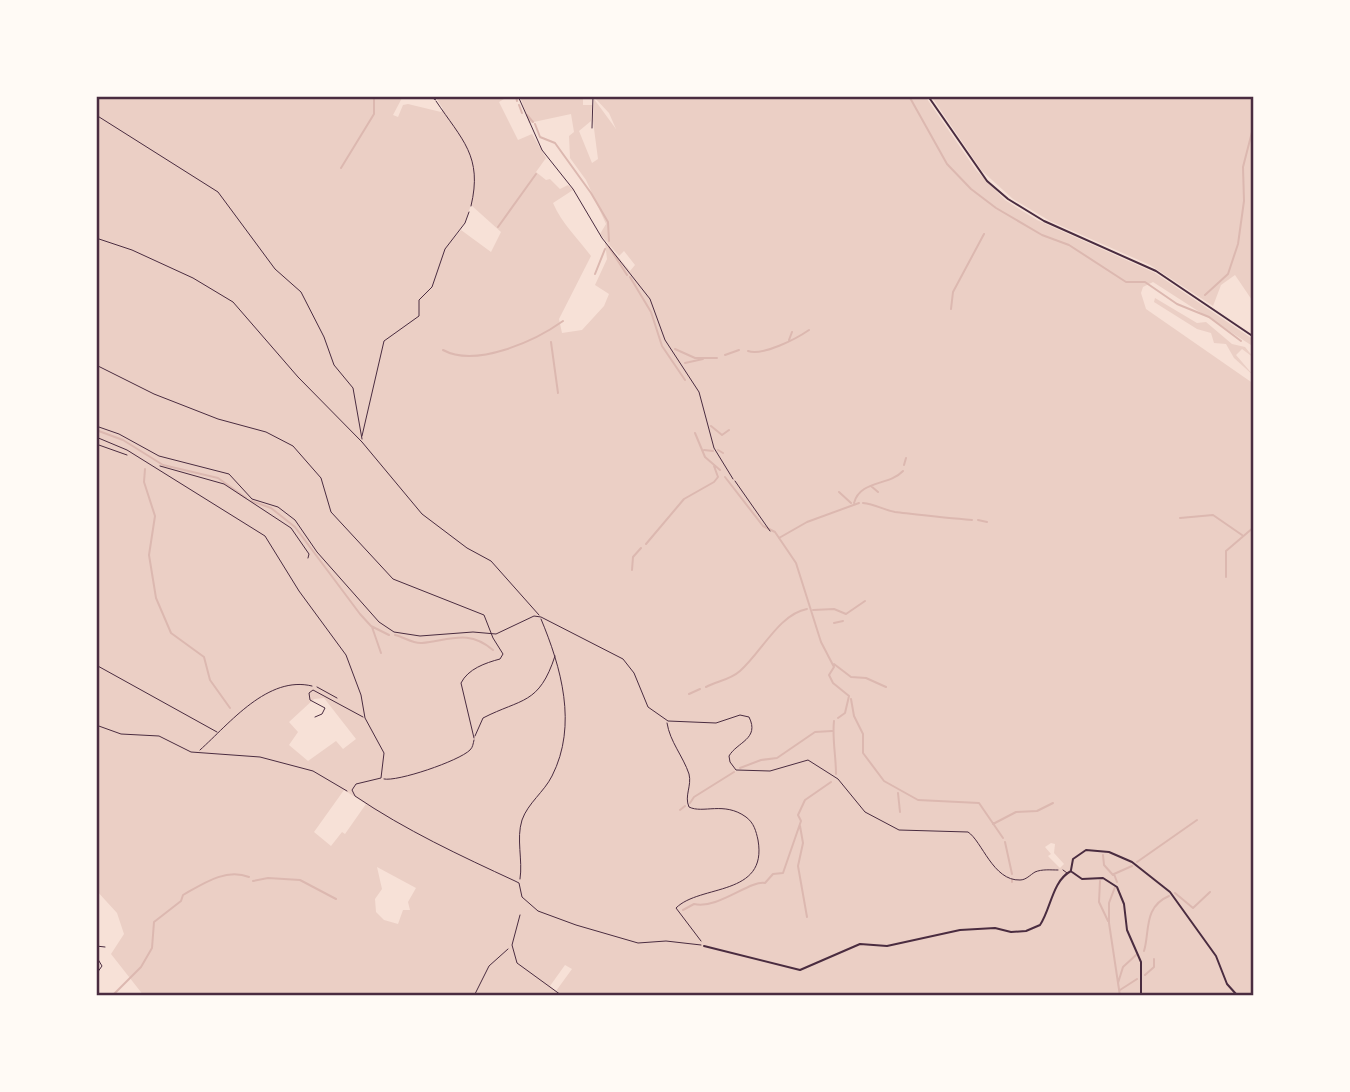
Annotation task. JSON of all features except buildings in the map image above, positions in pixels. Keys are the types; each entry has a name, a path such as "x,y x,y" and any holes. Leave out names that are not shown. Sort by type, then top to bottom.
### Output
{"street":[{"path":"928,96 978,168 997,190 1029,213 1156,271 1254,337"},
{"path":"1071,871 1073,859 1086,850 1102,850 1132,862 1182,905 1216,956 1227,985 1236,994 1244,996"},
{"path":"704,946 800,970 860,944 891,945 971,929 1027,931 1040,925 1047,903 1071,871"},
{"path":"1071,871 1082,879 1103,878 1117,887 1124,904 1127,930 1141,962 1141,996"}],"lane":[{"path":"518,96 542,150 573,190 602,238 650,299 666,340 699,392 714,448 733,479"},
{"path":"592,128 593,96"},
{"path":"433,98 472,153 475,180 471,206"},
{"path":"96,437 121,446 265,536 299,591 346,655 361,695 365,718 384,753 382,778 356,784 353,793 378,811 458,855 487,865 519,883 522,897 538,911 638,943 666,941 704,946"},
{"path":"315,717 322,714 325,708 310,700 310,691 319,691 365,718"},
{"path":"1063,870 1067,873"},
{"path":"520,915 512,945 520,967 561,995"},
{"path":"96,946 105,947"},
{"path":"96,956 102,966 97,974 96,995"}],"path":[{"path":"96,115 218,192 275,269 301,292 324,337 334,365 353,388 362,442"},
{"path":"362,442 384,341 419,316 419,300 432,287 446,249 465,223 471,206"},
{"path":"96,238 132,250 193,278 233,302 298,377 362,442 422,514 467,548 491,561 541,617 556,654 565,708 562,747 552,776 523,819 519,883"},
{"path":"96,365 154,394 218,419 266,432 293,446 321,478 331,512 398,582 478,610 486,618 502,650 502,656 473,670 461,683 474,738"},
{"path":"96,426 119,434 159,456 229,474 252,499 278,506 295,520 317,552 379,622 394,632 420,636 472,632 492,634 534,616 541,617 623,659 634,673 648,707 668,721 716,723 746,715 751,722 749,737 729,756 736,770 770,771 808,760 838,779 865,812 899,830 968,832 976,838 988,862 1016,880 1024,880 1039,871 1063,870"},
{"path":"96,444 135,457"},
{"path":"159,465 214,479 273,513 291,528 309,554 308,558"},
{"path":"733,479 770,531"},
{"path":"382,778 392,780 437,767 468,752 481,719 520,705 532,697 556,654"},
{"path":"96,664 219,734"},
{"path":"198,752 259,699 285,684 302,683 320,688 340,703"},
{"path":"668,721 669,738 690,778 687,800 689,807 697,810 721,807 747,817 755,827 760,852 758,863 745,878 719,892 687,901 676,908 704,946"},
{"path":"96,725 121,734 159,736 191,752 211,756 260,757 313,771 353,793"},
{"path":"474,996 491,963 512,945"}],"shaded area":[{"path":"96,96 403,96 393,115 398,117 403,105 408,104 441,112 443,109 435,96 509,96 499,102 518,140 532,134 546,158 536,172 546,180 550,179 560,189 568,185 573,190 553,203 565,224 591,256 559,319 562,333 582,330 604,306 609,294 595,285 607,259 605,242 630,271 635,265 624,251 619,256 600,234 606,224 586,180 570,158 569,136 574,132 571,114 529,123 520,96 583,96 583,105 592,105 591,121 579,131 592,163 598,159 593,121 594,99 616,129 609,113 593,96 631,99 635,96 925,96 976,170 1005,200 1037,220 1155,273 1254,340 1254,347 1153,282 1143,287 1141,293 1146,309 1254,384 1254,996 144,996 111,954 124,934 117,913 96,890","holes":["471,205 501,232 491,252 461,230 448,245 465,222","324,698 356,739 343,749 336,741 308,761 289,745 298,732 289,722 314,699","344,790 366,804 345,834 342,832 331,846 314,832","1051,843 1055,844 1054,853 1064,864 1060,868 1048,856 1051,854 1045,847","377,867 416,888 408,902 410,910 403,910 398,924 384,920 376,912 375,899 382,889","565,965 572,969 556,991 550,986"]},
{"path":"931,96 1254,96 1254,303 1235,275 1221,285 1213,306 1150,265 1050,221 1013,199 982,171"},
{"path":"1155,298 1197,323 1206,322 1232,344 1245,347 1254,358 1242,349 1236,355 1254,376 1234,358 1226,344 1214,343 1211,333 1197,329 1154,302"}],"waterway":[{"path":"341,168 374,114 374,96"},
{"path":"516,96 517,101"},
{"path":"909,96 947,164 971,189 996,208 1042,235 1069,245 1126,282 1145,282 1177,304 1209,317 1241,341"},
{"path":"519,105 522,113"},
{"path":"527,115 533,122"},
{"path":"535,124 540,137 555,143 591,193 608,222 609,241"},
{"path":"1205,295 1228,274 1238,244 1244,201 1243,167 1252,132"},
{"path":"498,227 536,174"},
{"path":"951,309 953,292 984,234"},
{"path":"609,247 627,275"},
{"path":"595,274 605,249"},
{"path":"630,277 651,312 662,346 685,380"},
{"path":"443,350 456,355 472,356 505,350 563,321"},
{"path":"748,351 770,349 809,330"},
{"path":"789,340 792,332"},
{"path":"551,342 558,393"},
{"path":"675,349 695,358 717,358"},
{"path":"725,355 739,350"},
{"path":"685,363 703,359"},
{"path":"711,426 722,435 729,430"},
{"path":"96,430 123,440 163,465 218,478 246,498"},
{"path":"695,433 705,457 720,470"},
{"path":"704,450 713,451"},
{"path":"718,450 723,453"},
{"path":"904,465 906,458"},
{"path":"646,544 684,499 714,482 718,477 714,466"},
{"path":"145,469 144,482 155,516 149,555 156,598 171,633 204,657 210,680 230,708"},
{"path":"854,503 862,490 903,471"},
{"path":"725,477 763,526 775,532 796,563 821,642 834,667 829,675 833,683 849,696 845,713 838,718"},
{"path":"871,486 878,492"},
{"path":"839,492 851,503"},
{"path":"251,501 271,508 295,527 360,614 371,626 389,635"},
{"path":"779,538 807,522 859,503"},
{"path":"863,503 895,512 972,520"},
{"path":"1180,518 1213,515 1242,535"},
{"path":"978,520 987,522"},
{"path":"1226,577 1226,551 1254,527"},
{"path":"632,570 633,557 641,548"},
{"path":"813,610 834,609 846,614 865,601"},
{"path":"706,687 736,674 779,626 797,612 807,609"},
{"path":"834,623 843,621"},
{"path":"372,627 381,653"},
{"path":"395,635 419,643 467,638 493,650"},
{"path":"834,664 851,677 866,678 886,687"},
{"path":"689,694 700,689"},
{"path":"851,699 854,716 863,734 863,753 884,781 918,800 979,803 1003,838"},
{"path":"834,721 836,774"},
{"path":"740,768 761,760 777,758 815,732 832,731"},
{"path":"690,803 694,797 734,772"},
{"path":"683,910 694,904 713,903 751,886 765,883 773,874 783,873 801,821 798,815 805,800 831,782"},
{"path":"898,793 900,812"},
{"path":"993,824 1016,812 1037,811 1053,803"},
{"path":"680,810 685,806"},
{"path":"1137,862 1197,820"},
{"path":"800,826 803,843 798,866 807,917"},
{"path":"1005,842 1012,874"},
{"path":"1103,855 1104,865 1113,875"},
{"path":"1117,882 1114,874 1132,866"},
{"path":"112,996 141,967 152,948 154,922 181,901 183,895 224,876 232,874 249,877"},
{"path":"253,881 268,878 300,880 336,899"},
{"path":"1100,881 1099,902 1108,921"},
{"path":"1115,887 1109,903 1109,923 1120,996"},
{"path":"1175,893 1193,908 1210,892"},
{"path":"1144,951 1151,913 1169,896"},
{"path":"1118,983 1123,967 1136,955"},
{"path":"1145,975 1154,967 1154,959"},
{"path":"1120,990 1137,979"}]}
